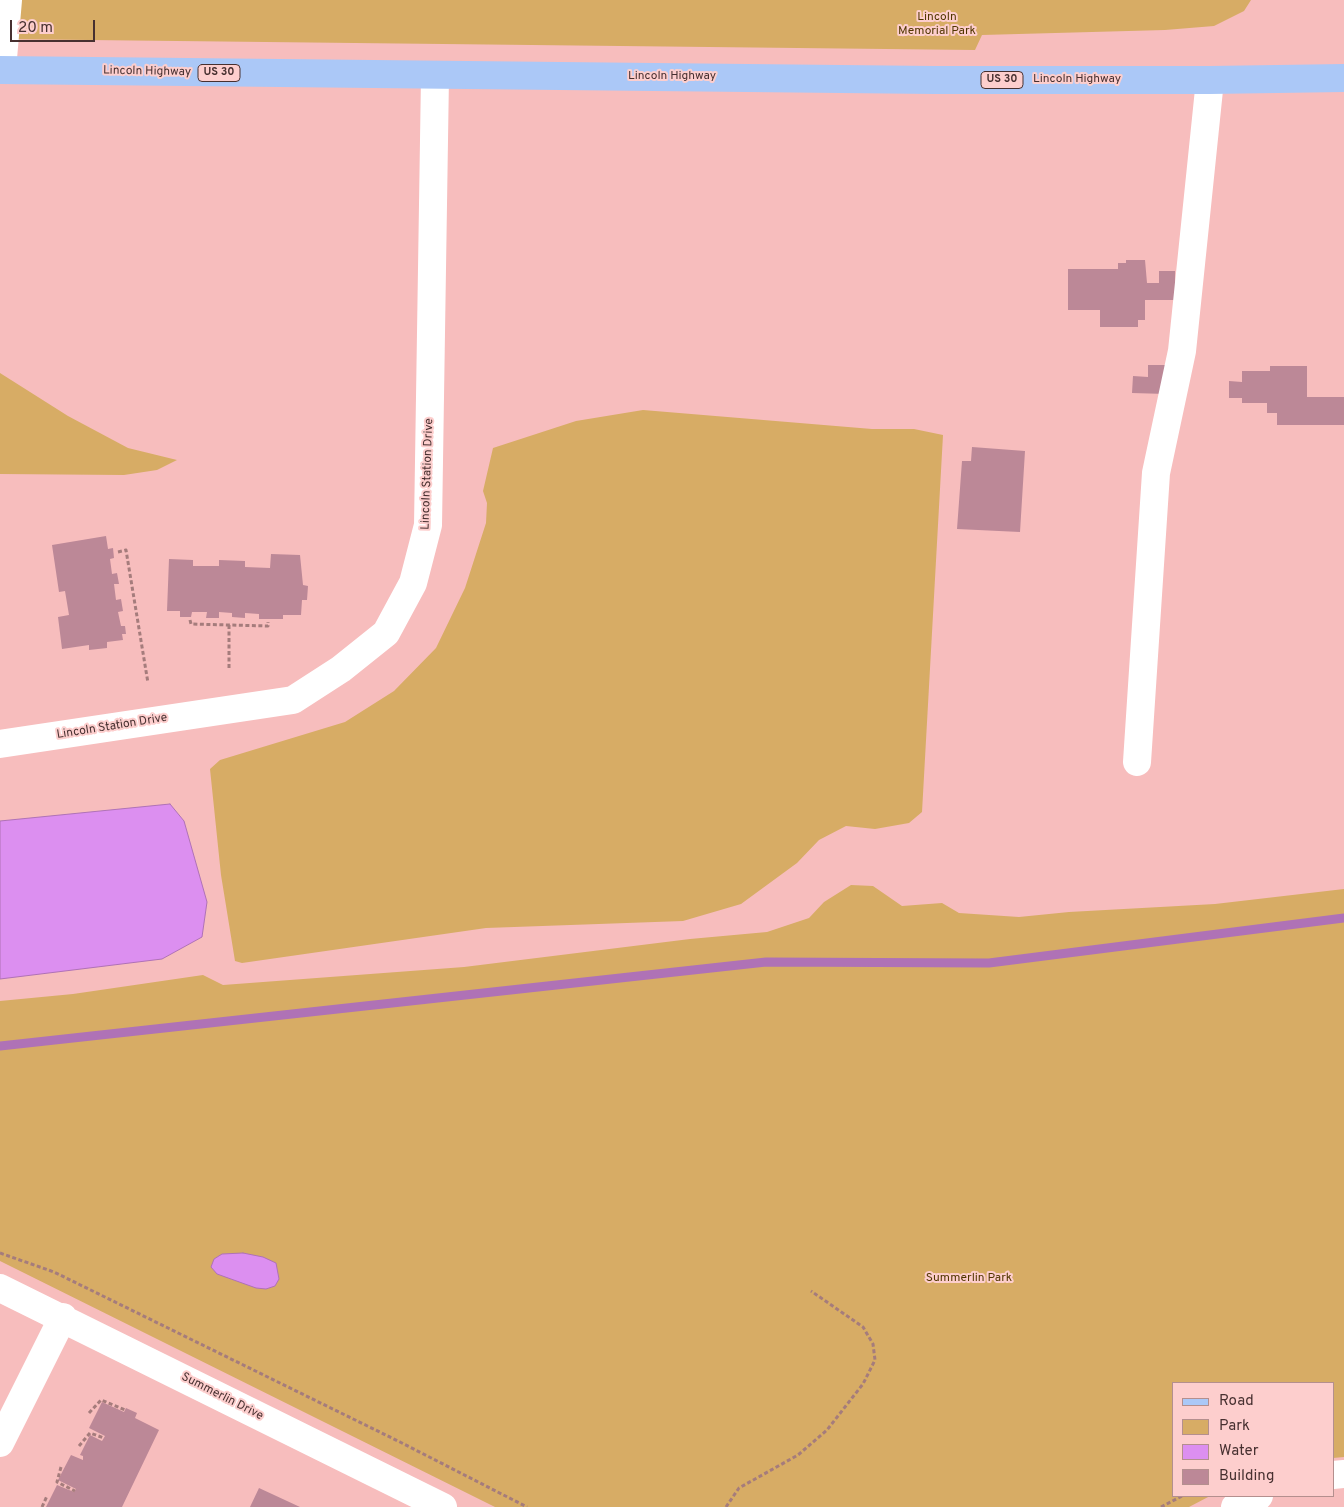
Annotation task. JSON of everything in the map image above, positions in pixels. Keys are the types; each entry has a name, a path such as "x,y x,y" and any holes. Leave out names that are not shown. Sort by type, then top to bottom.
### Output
{"main road":[{"name":"Lincoln Highway","path":"1,70 435,76 1210,80 1344,78"}],"street":[{"path":"1,70 8,0"},
{"name":"Lincoln Station Drive","path":"0,744 293,700 341,669 386,633 413,583 428,525 435,76"},
{"path":"1138,762 1156,473 1182,351 1210,80"},
{"name":"Summerlin Drive","path":"0,1288 62,1317 412,1500 443,1507"},
{"path":"0,1443 62,1317"},
{"path":"1235,1507 1257,1497"}],"path":[{"path":"118,552 126,550 148,682"},
{"path":"190,620 191,624 268,626 268,622"},
{"path":"229,625 230,670"},
{"path":"0,1253 54,1272 400,1442 527,1507"},
{"path":"726,1507 739,1488 798,1455 827,1430 863,1384 874,1360 873,1344 863,1327 811,1291"},
{"path":"89,1413 102,1400 125,1410"},
{"path":"79,1446 90,1433 104,1438"},
{"path":"61,1467 57,1482 75,1490"},
{"path":"42,1507 47,1496"},
{"path":"1162,1507 1180,1497"}],"green space":[{"name":"Lincoln Memorial Park","path":"0,0 1251,0 1244,11 1214,26 1165,30 982,35 975,50 0,39"},
{"path":"0,373 68,416 128,448 177,460 157,470 124,475 0,474"},
{"path":"643,410 872,429 914,429 943,435 922,812 909,823 875,829 846,826 819,840 797,863 741,904 683,921 486,928 242,963 235,961 221,875 210,769 220,760 345,722 394,691 436,648 465,588 486,523 487,503 483,491 493,448 576,421"},
{"name":"Summerlin Park","path":"851,885 873,886 902,906 942,903 959,913 1019,917 1069,912 1215,904 1344,889 1344,1457 1334,1458 1334,1382 1172,1382 1172,1497 1208,1497 1189,1507 495,1507 0,1261 0,1001 73,994 203,975 223,985 464,967 690,939 767,932 809,918 824,902"}],"water":[{"path":"170,804 184,821 207,902 202,937 162,959 0,979 0,821"},
{"path":"243,1253 263,1257 276,1263 279,1279 275,1286 266,1289 256,1288 217,1274 211,1267 214,1259 222,1254"}],"building":[{"path":"1126,260 1145,260 1147,283 1159,283 1159,271 1175,271 1175,300 1145,300 1145,320 1138,320 1138,327 1100,327 1100,310 1068,310 1068,269 1118,269 1118,263 1126,263"},
{"path":"1148,365 1167,365 1166,394 1132,393 1133,376 1148,377"},
{"path":"1270,366 1307,366 1307,397 1344,397 1344,425 1277,425 1277,413 1267,413 1267,403 1242,403 1242,398 1229,398 1229,381 1242,382 1242,371 1270,371"},
{"path":"972,447 1025,451 1020,532 957,529 962,461 971,461"},
{"path":"106,536 108,549 113,548 114,558 110,559 112,574 117,573 119,584 114,584 116,600 121,599 123,611 118,612 121,626 125,626 126,634 122,634 123,640 107,642 107,648 89,650 89,645 62,649 58,617 69,615 65,591 59,592 52,545"},
{"path":"271,554 300,555 303,585 308,586 307,600 302,600 301,615 283,615 283,619 259,619 259,614 245,613 245,618 232,617 232,613 219,612 219,618 206,618 207,612 192,612 191,617 180,617 180,611 167,611 169,559 193,560 193,566 219,566 219,560 245,561 245,567 270,568"},
{"path":"102,1402 124,1412 126,1408 137,1413 135,1418 159,1430 122,1507 46,1507 57,1485 74,1492 76,1489 58,1480 71,1455 83,1460 83,1456 80,1455 90,1435 102,1441 105,1436 89,1428"},
{"path":"259,1488 300,1507 250,1507"}],"waterway":[{"path":"0,1046 766,962 989,963 1344,918"}]}
